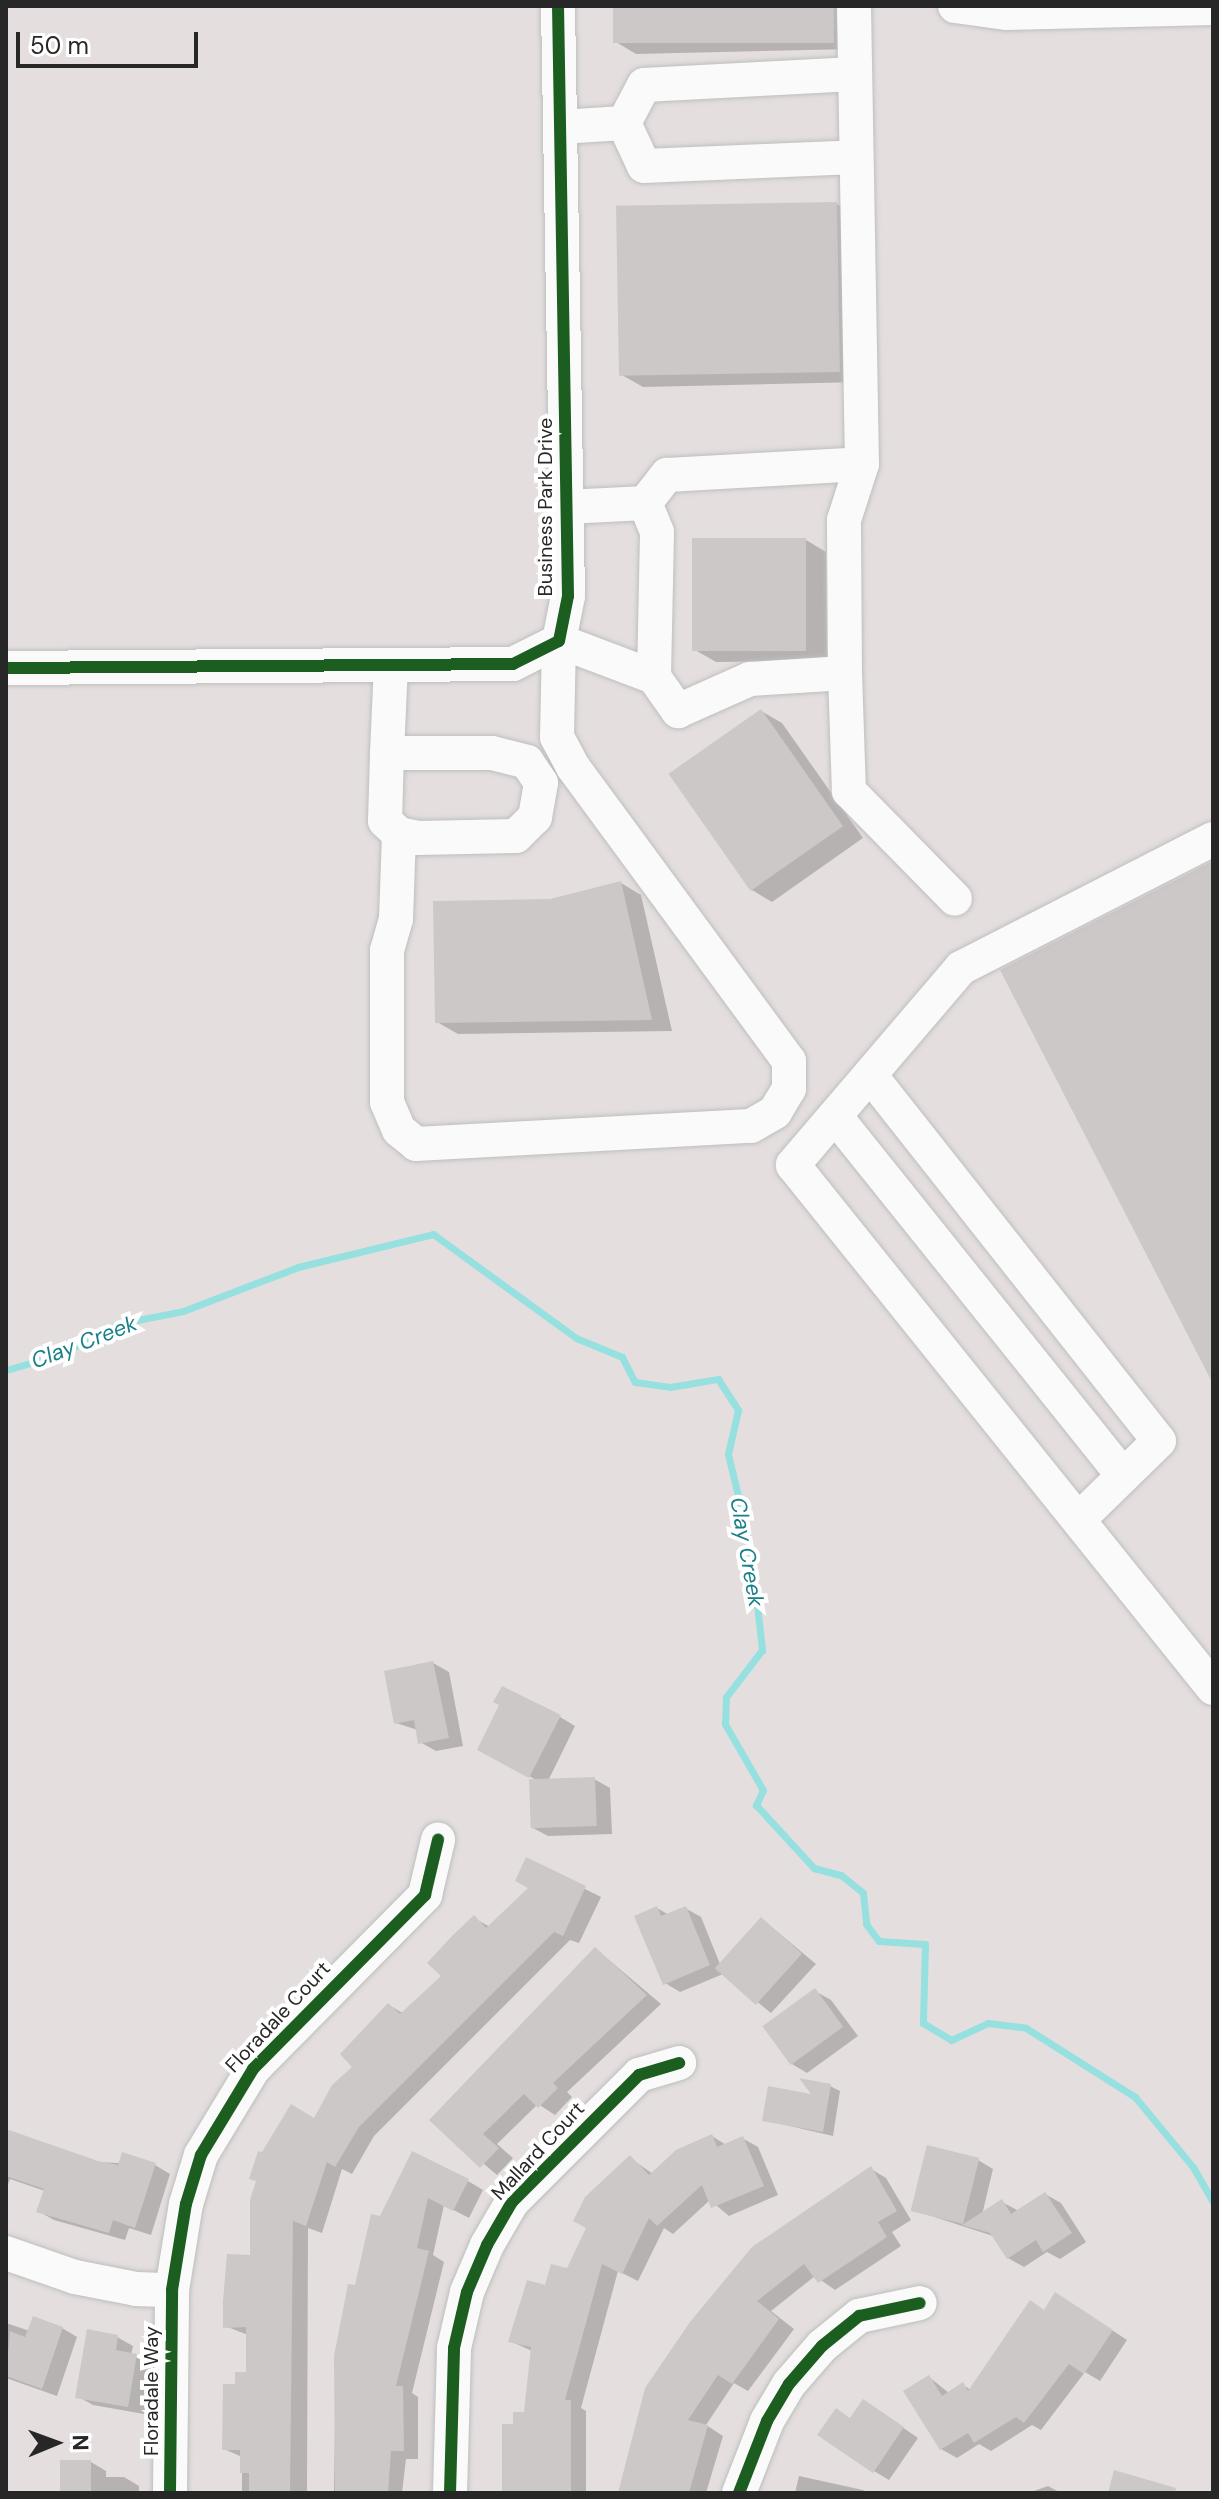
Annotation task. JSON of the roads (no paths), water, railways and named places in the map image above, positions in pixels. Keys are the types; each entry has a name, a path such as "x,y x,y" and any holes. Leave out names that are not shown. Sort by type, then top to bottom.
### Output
{"street":[{"name":"Business Park Drive","path":"399,834 396,919 387,950 387,1102 399,1130 416,1144 751,1126 775,1112 789,1089 789,1061 573,767 557,737 559,641 568,596 558,6"},
{"path":"854,6 862,464 844,520 849,791 955,899"},
{"path":"955,6 1213,8"},
{"path":"624,123 644,85 855,74"},
{"path":"560,127 624,123"},
{"path":"624,123 644,166 856,157"},
{"path":"566,507 645,503 667,475 862,464"},
{"path":"645,503 657,532 654,677 678,711 750,679 845,673"},
{"path":"6,668 513,664 559,641 612,665 654,677"},
{"path":"387,753 508,754 527,762 541,783 535,817 516,836 399,834 385,821 387,753 391,665"},
{"path":"541,783 573,767"},
{"path":"1213,839 961,968 793,1165 1213,1688"},
{"path":"870,1075 1159,1441 1079,1519"},
{"path":"835,1116 1123,1475"},
{"name":"Floradale Court","path":"172,2290 186,2204 201,2155 221,2115 288,2031 425,1895 438,1840"},
{"name":"Mallard Court","path":"450,2493 454,2348 467,2292 487,2245 512,2202 639,2075 679,2063"},
{"path":"6,2253 75,2277 136,2289 172,2290"},
{"name":"Floradale Way","path":"170,2493 172,2290"},
{"path":"739,2493 767,2421 789,2384 822,2346 859,2316 920,2303"}],"waterway":[{"name":"Clay Creek","path":"6,1370 61,1354 117,1324 183,1311 298,1267 433,1234 576,1338 622,1357 635,1382 670,1387 718,1379 738,1410 728,1454 751,1550 762,1650 726,1697 725,1724 763,1790 756,1805 814,1868 841,1875 863,1893 866,1924 879,1941 925,1944 923,2023 951,2040 988,2023 1026,2028 1135,2097 1193,2167 1213,2202"}]}
